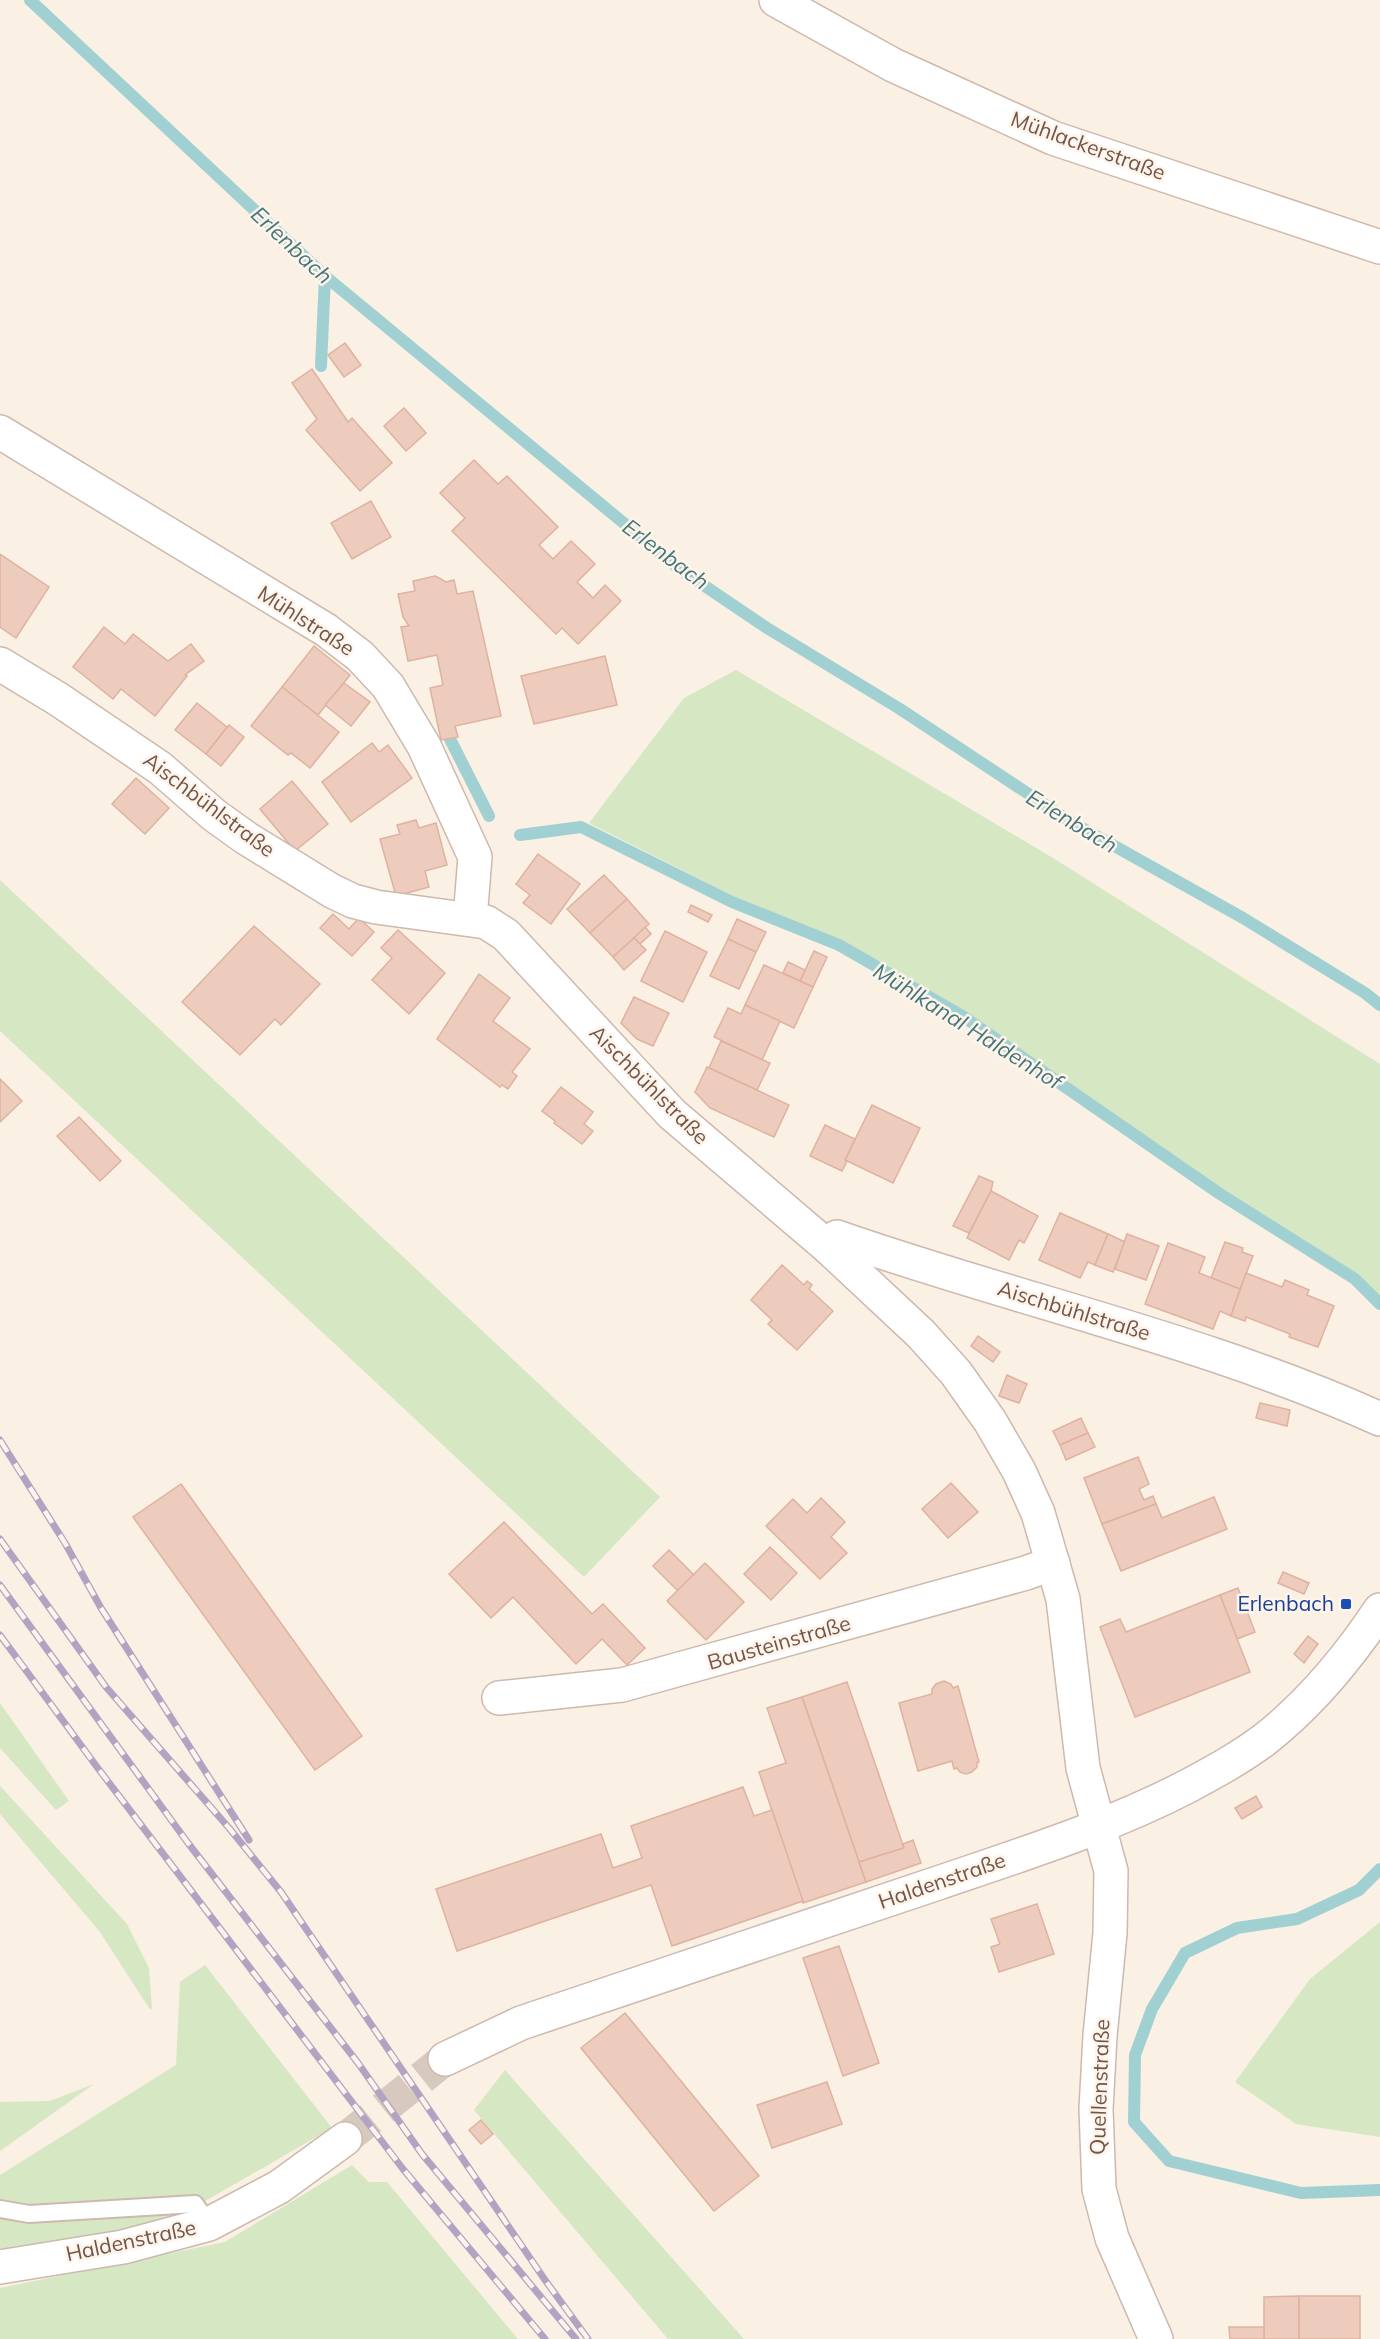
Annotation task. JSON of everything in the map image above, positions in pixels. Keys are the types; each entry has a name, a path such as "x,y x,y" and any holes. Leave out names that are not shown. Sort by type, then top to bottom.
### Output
{"street":[{"name":"Mühlackerstraße","path":"776,0 893,65 1053,138 1380,247"},
{"name":"Mühlstraße","path":"0,432 326,630 360,656 388,686 424,746 475,857 470,919"},
{"name":"Aischbühlstraße","path":"0,664 58,699 160,768 222,821 332,891 375,908 486,922 506,935 672,1113 828,1247 837,1237 915,1264 1218,1355 1347,1404 1380,1419"},
{"path":"828,1247 921,1334 956,1373 983,1411 1019,1471 1038,1513 1063,1599 1083,1768 1100,1826"},
{"name":"Bausteinstraße","path":"499,1698 622,1685 1026,1573 1053,1563"},
{"name":"Haldenstraße","path":"445,2059 521,2023 1038,1849 1159,1801 1225,1766 1263,1741 1330,1677 1380,1610"},
{"name":"Quellenstraße","path":"1100,1826 1111,1871 1111,1881 1110,1933 1100,2036 1096,2109 1099,2189 1112,2238 1156,2339"},
{"name":"Haldenstraße","path":"0,2267 123,2247 209,2224 279,2187 345,2139"}],"lane":[{"path":"0,2209 29,2214 195,2204 209,2224"}],"green space":[{"path":"736,670 1053,858 1380,1064 1380,1296 1358,1274 1276,1226 966,1014 840,941 735,897 589,823 684,698"},
{"path":"0,880 660,1497 584,1577 0,1031"},
{"path":"0,1703 69,1801 56,1810 0,1748"},
{"path":"0,1786 127,1924 149,1968 152,2009 149,2008 100,1932 0,1814"},
{"path":"1380,1922 1380,2137 1296,2124 1235,2082 1310,1979"},
{"path":"205,1965 332,2128 167,2223 0,2256 0,2175 176,2065 180,1982"},
{"path":"505,2070 744,2339 668,2339 474,2110"},
{"path":"94,2084 0,2151 0,2102 50,2101"},
{"path":"352,2165 369,2182 387,2182 518,2339 0,2339 0,2288 225,2242"}],"building":[{"path":"345,343 361,365 344,377 328,355"},
{"path":"312,369 348,422 352,418 392,463 360,491 306,430 317,419 292,383"},
{"path":"404,408 426,433 406,451 384,426"},
{"path":"474,460 498,484 507,476 558,527 539,545 553,559 571,541 595,564 577,582 593,598 605,585 621,601 578,644 562,628 556,634 452,531 465,518 440,493"},
{"path":"371,501 391,537 352,559 331,523"},
{"path":"0,554 49,587 16,638 0,627"},
{"path":"435,576 446,582 454,580 457,594 473,591 501,716 455,726 458,737 441,740 430,688 443,685 437,655 408,661 401,627 409,626 403,617 398,594 415,591 413,581"},
{"path":"104,627 125,644 133,634 168,661 191,644 204,661 185,675 187,676 155,716 121,689 113,699 73,667"},
{"path":"314,646 350,675 318,715 282,687"},
{"path":"605,656 617,705 534,724 521,676"},
{"path":"344,683 370,702 351,726 325,705"},
{"path":"282,687 339,732 310,768 291,753 288,755 251,726"},
{"path":"197,703 227,727 206,754 175,730"},
{"path":"229,725 244,737 221,766 206,754"},
{"path":"372,743 379,752 388,745 412,778 351,822 322,782"},
{"path":"136,778 169,808 145,834 112,804"},
{"path":"292,781 328,824 295,851 260,809"},
{"path":"416,820 419,828 436,823 447,865 425,871 429,887 396,896 380,839 400,834 397,825"},
{"path":"538,854 580,884 551,924 523,903 530,895 516,884"},
{"path":"604,875 627,899 590,933 567,909"},
{"path":"627,899 649,924 613,957 590,933"},
{"path":"691,905 712,915 708,922 688,912"},
{"path":"333,914 349,929 359,918 374,932 352,956 320,928"},
{"path":"737,919 766,932 756,952 728,939"},
{"path":"254,926 320,984 281,1025 275,1019 240,1055 182,1002"},
{"path":"645,927 651,934 640,944 634,938"},
{"path":"398,930 445,973 409,1014 372,980 392,958 381,948"},
{"path":"665,931 707,952 683,1002 641,981"},
{"path":"634,938 646,950 624,970 613,957"},
{"path":"728,939 756,952 739,989 710,976"},
{"path":"814,951 827,957 813,987 800,981"},
{"path":"788,962 805,970 800,981 783,973"},
{"path":"764,965 813,987 794,1028 745,1005"},
{"path":"479,974 510,998 493,1021 530,1049 512,1072 517,1076 508,1089 502,1085 500,1087 437,1039"},
{"path":"634,997 669,1013 653,1046 637,1039 621,1023"},
{"path":"745,1005 780,1021 762,1060 714,1037 728,1008 741,1014"},
{"path":"721,1041 770,1063 757,1090 709,1068"},
{"path":"707,1067 789,1105 774,1137 710,1108 695,1092"},
{"path":"0,1079 22,1101 0,1122"},
{"path":"561,1087 593,1112 584,1124 593,1131 582,1144 542,1111"},
{"path":"872,1105 920,1128 893,1183 845,1160"},
{"path":"79,1117 121,1161 100,1181 57,1136"},
{"path":"825,1125 855,1139 842,1171 810,1156"},
{"path":"979,1176 993,1182 991,1191 969,1233 953,1226"},
{"path":"991,1191 1038,1216 1024,1243 1019,1240 1009,1260 967,1238"},
{"path":"1060,1213 1108,1234 1095,1265 1088,1262 1080,1278 1039,1260"},
{"path":"1108,1234 1125,1242 1113,1272 1095,1265"},
{"path":"1127,1234 1159,1246 1146,1280 1115,1269"},
{"path":"1225,1242 1243,1248 1242,1252 1253,1256 1240,1289 1211,1278"},
{"path":"1168,1243 1205,1257 1199,1273 1240,1289 1231,1316 1220,1311 1213,1329 1145,1304"},
{"path":"782,1265 804,1285 807,1281 812,1285 809,1289 833,1311 797,1350 768,1324 772,1320 751,1300"},
{"path":"1246,1273 1282,1287 1285,1280 1309,1290 1307,1295 1334,1306 1318,1347 1289,1337 1290,1334 1246,1317 1245,1321 1231,1316"},
{"path":"978,1336 1000,1352 993,1362 971,1346"},
{"path":"1007,1375 1027,1384 1019,1403 999,1396"},
{"path":"1260,1403 1290,1410 1287,1426 1256,1418"},
{"path":"1081,1418 1088,1433 1060,1445 1053,1431"},
{"path":"1088,1433 1095,1447 1066,1460 1060,1445"},
{"path":"1138,1457 1149,1484 1139,1489 1144,1500 1153,1496 1156,1504 1102,1524 1084,1478"},
{"path":"951,1483 978,1512 948,1538 922,1509"},
{"path":"181,1484 362,1736 315,1770 133,1517"},
{"path":"1214,1497 1227,1529 1121,1571 1102,1524 1156,1504 1162,1518"},
{"path":"821,1498 845,1522 831,1537 847,1553 820,1579 766,1526 793,1499 807,1513"},
{"path":"504,1522 592,1614 603,1604 645,1648 627,1665 602,1639 576,1664 513,1597 491,1618 449,1574"},
{"path":"770,1547 797,1573 771,1600 744,1574"},
{"path":"669,1550 694,1575 678,1591 653,1566"},
{"path":"705,1563 744,1602 706,1640 667,1601"},
{"path":"1283,1572 1309,1583 1304,1594 1278,1583"},
{"path":"1238,1588 1255,1632 1237,1639 1220,1595"},
{"path":"1220,1595 1250,1672 1135,1717 1100,1627 1120,1619 1126,1632"},
{"path":"1308,1636 1318,1644 1304,1663 1294,1654"},
{"path":"944,1681 951,1684 953,1688 958,1686 979,1762 972,1772 966,1774 957,1768 954,1769 952,1761 918,1771 899,1703 932,1694 932,1689 936,1684"},
{"path":"847,1682 904,1848 859,1862 802,1697"},
{"path":"802,1697 866,1882 803,1903 759,1772 786,1763 767,1708"},
{"path":"743,1787 754,1816 772,1810 803,1901 672,1946 651,1885 457,1951 436,1889 601,1834 613,1868 642,1858 631,1826"},
{"path":"1256,1796 1262,1807 1242,1819 1235,1808"},
{"path":"913,1840 921,1863 866,1882 859,1862 904,1848 903,1844"},
{"path":"1037,1904 1054,1954 999,1972 991,1947 1000,1944 991,1919"},
{"path":"839,1946 879,2063 843,2076 803,1958"},
{"path":"625,2013 759,2176 714,2211 581,2048"},
{"path":"827,2082 842,2124 772,2148 757,2105"},
{"path":"481,2120 493,2134 481,2144 469,2130"},
{"path":"1299,2296 1299,2339 1264,2339 1264,2297"},
{"path":"1299,2296 1360,2296 1360,2339 1299,2339"},
{"path":"1229,2327 1264,2327 1264,2339 1230,2339"}],"waterway":[{"name":"Erlenbach","path":"30,0 325,276 678,568 767,628 900,709 1068,820 1243,918 1365,993 1380,1005"},
{"name":"Mühlkanal Haldenhof","path":"321,366 325,276"},
{"name":"Mühlkanal Haldenhof","path":"450,739 489,816"},
{"name":"Mühlkanal Haldenhof","path":"520,835 581,827 732,902 839,945 964,1017 1220,1194 1355,1279 1380,1304"},
{"name":"Mühlkanal Haldenhof","path":"1380,1869 1359,1890 1297,1919 1237,1928 1185,1953 1152,2009 1135,2055 1134,2122 1169,2161 1301,2193 1380,2190"}],"tunnel":[{"path":"345,2139 445,2059"}],"railway":[{"path":"0,1440 65,1543 101,1608 249,1840"},
{"path":"0,1539 106,1687 229,1828 281,1892 545,2280 588,2339"},
{"path":"0,1585 188,1843 358,2063 422,2154 576,2339"},
{"path":"0,1635 97,1767 403,2169 545,2339"}],"place":[{"name":"Erlenbach","path":"1346,1604"}]}
